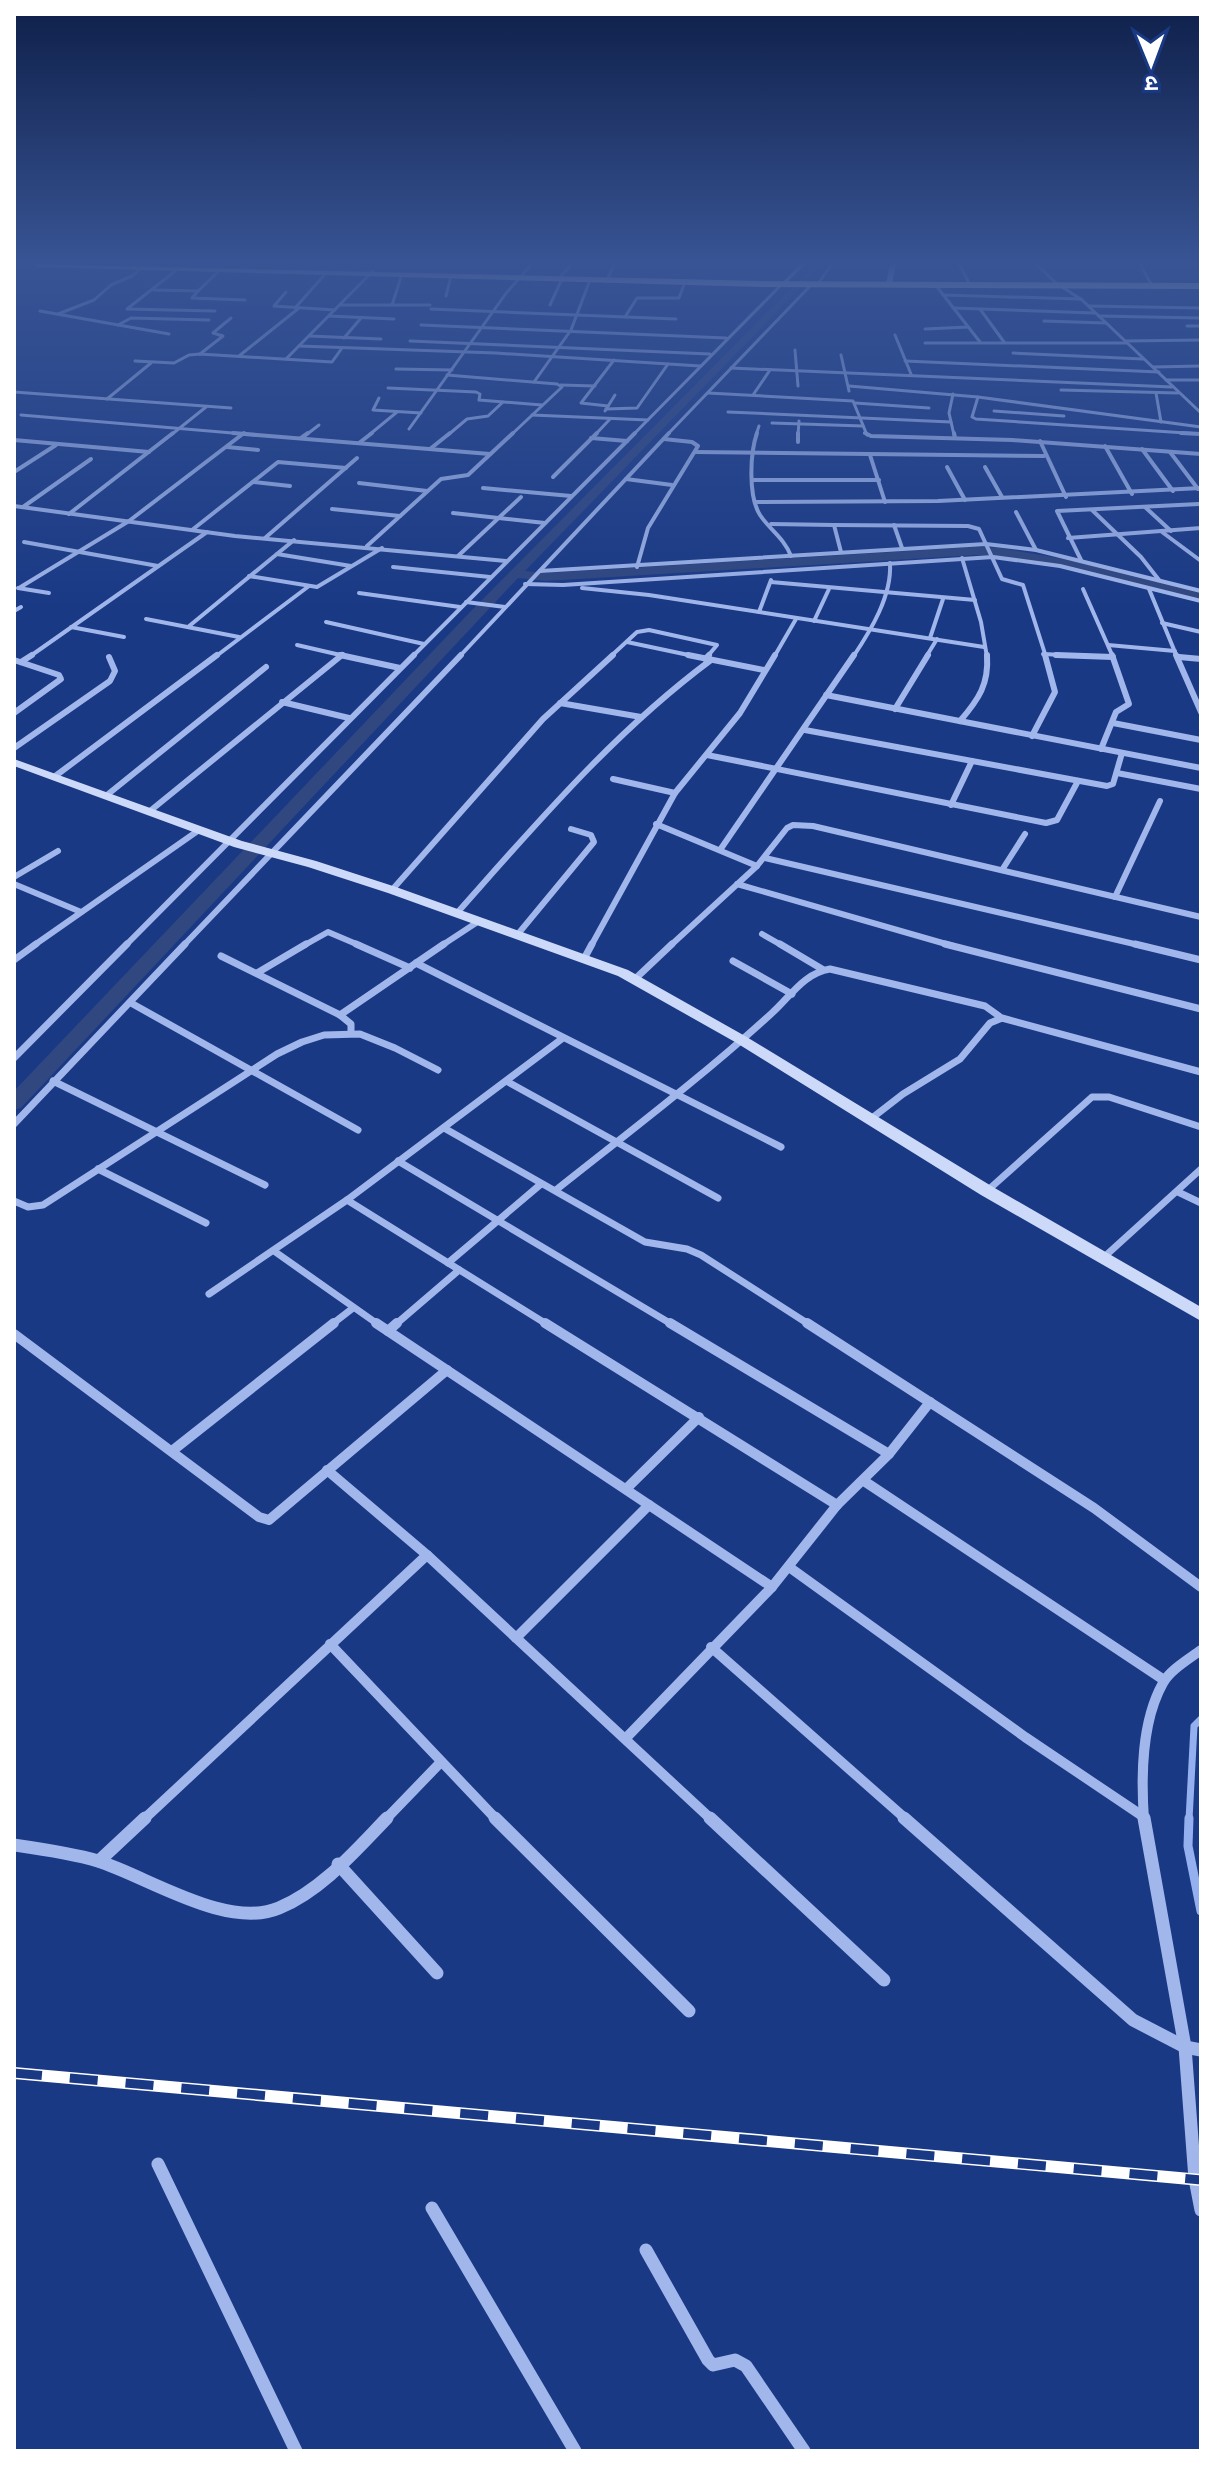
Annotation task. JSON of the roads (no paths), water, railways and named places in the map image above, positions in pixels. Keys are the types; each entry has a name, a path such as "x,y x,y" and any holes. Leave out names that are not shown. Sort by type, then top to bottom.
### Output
{"street":[{"path":"107,399 131,379"},
{"path":"409,429 444,379"},
{"path":"497,379 595,386"},
{"path":"600,379 581,404 637,408 657,379"},
{"path":"14,1058 233,842 349,718 687,379"},
{"path":"14,1124 131,1003 268,852 721,379"},
{"path":"753,395 764,379"},
{"path":"796,379 798,386"},
{"path":"847,379 848,400"},
{"path":"1008,379 1172,387"},
{"path":"1166,380 1201,380"},
{"path":"1166,380 1201,413"},
{"path":"367,546 443,478 466,477 561,385"},
{"path":"849,386 953,394 1201,427"},
{"path":"388,388 479,392 477,399 542,405"},
{"path":"1061,390 1179,393"},
{"path":"908,407 916,391"},
{"path":"14,392 231,408"},
{"path":"708,393 848,400 929,408"},
{"path":"1156,393 1161,422"},
{"path":"953,394 951,422 955,438"},
{"path":"600,418 615,395"},
{"path":"978,397 973,418 1201,434"},
{"path":"379,398 373,410 421,413"},
{"path":"430,449 469,418 488,416 503,402"},
{"path":"855,403 865,434 871,436 1040,441 1200,454"},
{"path":"69,514 206,406"},
{"path":"1061,425 1064,409"},
{"path":"994,411 1064,416"},
{"path":"359,443 397,412"},
{"path":"728,412 951,422"},
{"path":"21,415 490,454"},
{"path":"532,415 648,420"},
{"path":"798,442 799,416"},
{"path":"553,477 610,419"},
{"path":"772,423 863,426"},
{"path":"301,438 319,425"},
{"path":"759,426 750,454 756,502 760,516 784,538 791,556"},
{"path":"17,588 129,521 244,433"},
{"path":"591,438 627,441"},
{"path":"637,567 648,528 695,452 696,443 664,439"},
{"path":"14,440 150,452"},
{"path":"1040,441 1044,456 1066,497"},
{"path":"14,472 56,445"},
{"path":"1105,446 1132,494"},
{"path":"227,447 258,450"},
{"path":"1142,449 1176,491 1200,505"},
{"path":"695,452 1044,456"},
{"path":"1170,452 1199,489"},
{"path":"870,455 885,502"},
{"path":"264,538 357,458"},
{"path":"14,516 91,459"},
{"path":"192,530 282,461 346,468"},
{"path":"947,467 965,500"},
{"path":"985,467 1002,497"},
{"path":"626,479 672,485"},
{"path":"753,480 879,480"},
{"path":"253,482 290,486"},
{"path":"359,483 427,491"},
{"path":"483,488 571,496"},
{"path":"756,502 965,500 1199,489"},
{"path":"458,556 521,497"},
{"path":"1081,560 1055,513 1200,505"},
{"path":"14,506 207,532 506,561"},
{"path":"1145,507 1171,531"},
{"path":"332,509 400,516"},
{"path":"1092,510 1141,557 1160,581"},
{"path":"1016,512 1036,550"},
{"path":"453,513 545,523"},
{"path":"769,524 974,526 979,529 1003,580 1023,585 1055,692 1032,736"},
{"path":"834,525 841,552"},
{"path":"894,525 902,548"},
{"path":"1068,538 1201,528"},
{"path":"18,661 207,532"},
{"path":"1162,532 1201,561"},
{"path":"188,627 294,540"},
{"path":"24,542 158,566"},
{"path":"249,576 320,586 383,548"},
{"path":"532,577 902,548 1036,550 1201,591"},
{"path":"552,585 962,558 989,550 1201,601"},
{"path":"277,553 352,566"},
{"path":"960,721 985,686 987,674 975,600 962,558"},
{"path":"720,850 872,629 891,578 890,563"},
{"path":"393,567 490,577"},
{"path":"759,612 774,571"},
{"path":"532,577 552,585 649,595 984,647"},
{"path":"771,582 975,600"},
{"path":"54,777 309,586"},
{"path":"17,588 49,593"},
{"path":"814,621 829,589"},
{"path":"1083,589 1113,657 1129,704 1116,712 1101,749"},
{"path":"1149,589 1198,697 1201,712"},
{"path":"359,593 505,607"},
{"path":"895,709 934,639 943,599"},
{"path":"14,611 21,607"},
{"path":"146,619 240,637"},
{"path":"585,957 675,793 740,713 796,619"},
{"path":"326,622 424,644"},
{"path":"1162,623 1201,632"},
{"path":"71,627 124,637"},
{"path":"392,890 560,703 637,632 649,630 717,645 708,660 605,749 457,913"},
{"path":"627,642 764,670"},
{"path":"297,645 400,668"},
{"path":"1108,645 1201,659"},
{"path":"150,811 343,654"},
{"path":"1043,654 1113,657"},
{"path":"14,748 110,681 115,671 109,657"},
{"path":"14,713 61,679 59,675 18,661"},
{"path":"107,795 266,667"},
{"path":"826,695 1201,768"},
{"path":"282,702 349,718"},
{"path":"560,703 641,717"},
{"path":"1113,723 1201,740"},
{"path":"805,730 1111,785 1122,753"},
{"path":"707,755 1051,823 1057,820 1078,781"},
{"path":"951,805 972,761"},
{"path":"14,762 233,842 392,890 585,957 634,980 740,1039 987,1191 1201,1315"},
{"path":"1117,773 1201,789"},
{"path":"613,779 675,793"},
{"path":"1115,897 1160,801"},
{"path":"656,824 757,866"},
{"path":"634,980 705,918 765,858 787,828 801,825 1201,917"},
{"path":"518,934 594,842 591,835 571,829"},
{"path":"14,960 199,830"},
{"path":"1002,870 1025,834"},
{"path":"14,877 58,851"},
{"path":"765,858 1201,960"},
{"path":"14,884 81,912"},
{"path":"737,884 892,931 1201,1009"},
{"path":"340,1015 479,921"},
{"path":"257,973 328,932 413,965 678,1093 781,1147"},
{"path":"762,934 822,969 985,1006 999,1016 1201,1072"},
{"path":"221,956 340,1015 351,1024 351,1031"},
{"path":"733,961 792,994"},
{"path":"556,1190 678,1093 822,969"},
{"path":"131,1003 358,1130"},
{"path":"872,1118 902,1095 957,1062 991,1019 999,1016"},
{"path":"14,1201 28,1207 43,1205 301,1040 351,1031 364,1032 438,1070"},
{"path":"209,1294 347,1200 563,1038"},
{"path":"53,1081 265,1185"},
{"path":"508,1082 718,1198"},
{"path":"987,1191 1092,1097 1109,1097 1201,1127"},
{"path":"444,1128 645,1242 687,1249 701,1255 1094,1508 1201,1587"},
{"path":"398,1161 889,1454"},
{"path":"98,1169 206,1223"},
{"path":"1102,1259 1201,1169"},
{"path":"448,1263 541,1184"},
{"path":"1178,1192 1201,1203"},
{"path":"347,1200 837,1505"},
{"path":"274,1251 353,1308 772,1587"},
{"path":"388,1331 459,1270"},
{"path":"172,1451 353,1308"},
{"path":"14,1334 259,1517 269,1520 447,1370"},
{"path":"626,1738 772,1587 837,1505 889,1454 930,1402"},
{"path":"626,1489 699,1417"},
{"path":"327,1470 427,1555 884,1980"},
{"path":"864,1481 1164,1680"},
{"path":"516,1638 649,1505"},
{"path":"99,1861 427,1555"},
{"path":"789,1567 1025,1737 1144,1817"},
{"path":"330,1644 440,1763 689,2011"},
{"path":"711,1647 1133,2020 1185,2047 1201,2050"},
{"path":"1201,1650 1164,1680 1149,1725 1143,1766 1144,1817 1185,2047 1195,2179 1201,2210"},
{"path":"14,1845 99,1861 231,1912 255,1915 278,1909 302,1894 338,1864 440,1763"},
{"path":"338,1864 437,1973"},
{"path":"158,2164 296,2451"},
{"path":"432,2208 575,2451"},
{"path":"646,2250 708,2360 719,2366 735,2360 746,2366 804,2451"}],"waterway":[{"path":"515,574 706,379"},
{"path":"515,574 546,577 975,551 1000,552 1075,565 1201,596"},
{"path":"14,1103 515,574"},
{"path":"1189,1820 1194,1726 1201,1719"},
{"path":"1189,1818 1188,1846 1201,1911"}],"railway":[{"path":"14,2073 1201,2180"}]}
